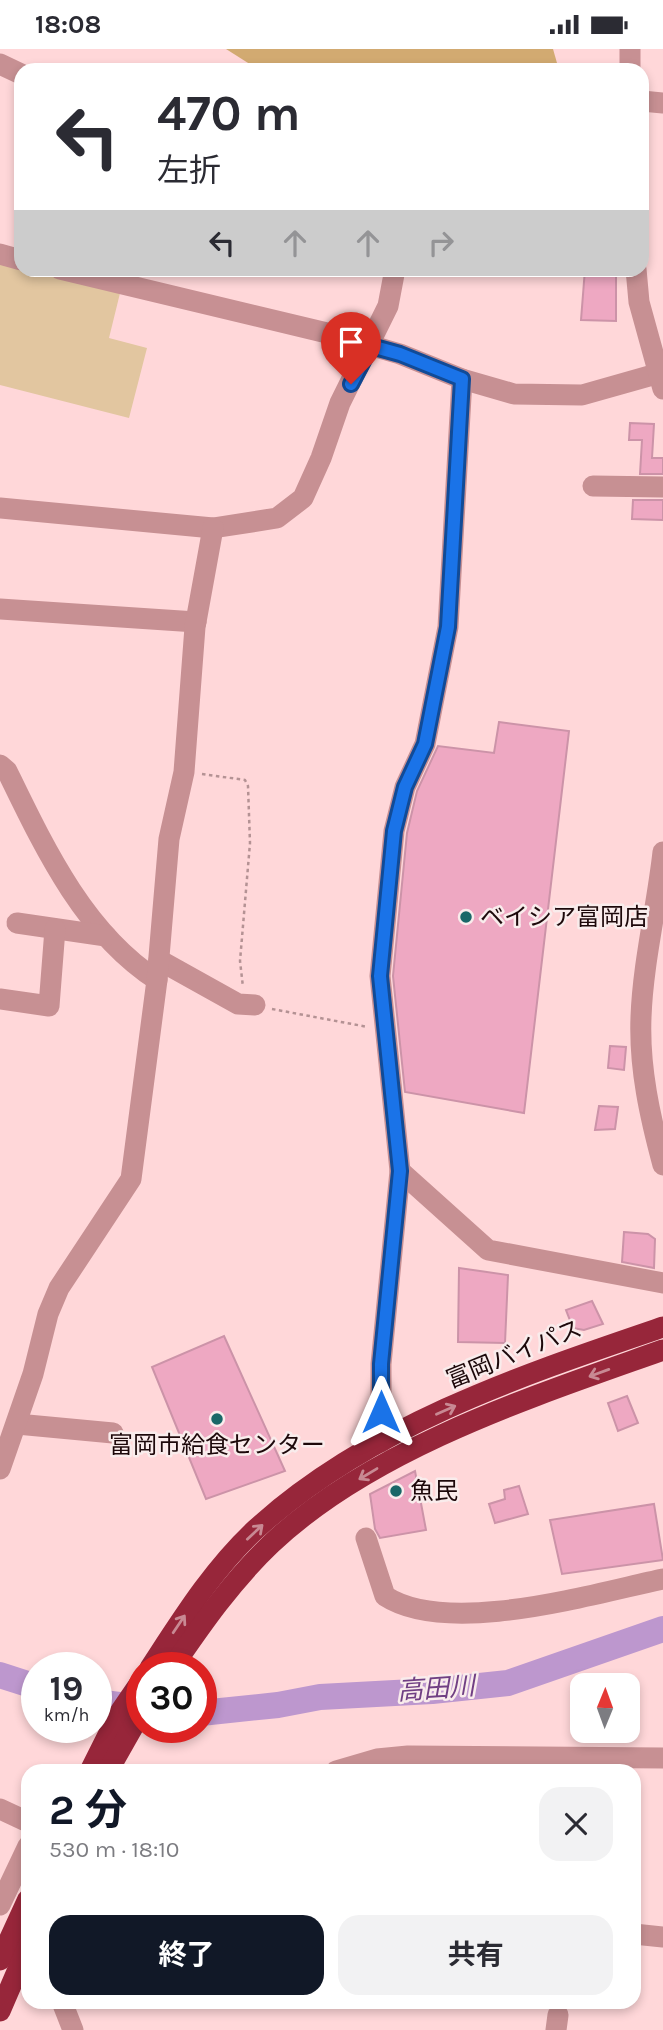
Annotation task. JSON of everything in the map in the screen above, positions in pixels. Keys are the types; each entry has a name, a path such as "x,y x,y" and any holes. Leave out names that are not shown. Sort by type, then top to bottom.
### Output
{"highway":[{"name":"富岡バイパス","path":"163,1652 215,1588 257,1529 322,1479 421,1421 539,1369 663,1327"},
{"name":"富岡バイパス","path":"181,1652 215,1588 340,1491 389,1462 556,1389 663,1350"},
{"path":"93,1764 126,1704"},
{"path":"112,1764 126,1739"},
{"path":"0,1960 21,1914"},
{"path":"0,2011 21,1962"}],"street":[{"path":"92,277 400,354 462,379 514,394 582,395 661,378 639,302 637,277"},
{"path":"0,508 213,528 277,518 303,498 341,403 371,346 388,306 393,277"},
{"path":"382,1442 381,1364 400,1171 380,976 394,831 405,787 425,744 448,627 462,379"},
{"path":"593,486 663,487"},
{"path":"0,1469 18,1424 48,1314 59,1288 131,1179 158,970 169,839 184,772 196,622 213,528"},
{"path":"0,609 196,622"},
{"path":"0,765 6,771 68,885 128,961 158,970 238,1004 255,1005"},
{"path":"663,852 660,898 641,1016 642,1062 650,1117 663,1165"},
{"path":"17,923 106,936"},
{"path":"0,999 49,1006 55,929"},
{"path":"400,1171 488,1250 663,1283"},
{"path":"18,1424 113,1433"},
{"path":"366,1538 385,1596 412,1609 446,1615 468,1615 596,1594 663,1579"},
{"path":"360,1764 377,1759 408,1756 663,1758"},
{"path":"0,1809 21,1819"},
{"path":"0,1905 21,1861"},
{"path":"641,1935 663,1937"},
{"path":"65,2009 73,2030"}],"path":[{"path":"184,772 246,780 248,786 250,843 240,961 243,992 249,1003 337,1023 384,1029"}],"shaded area":[{"path":"226,49 553,49 557,63 248,63"},
{"path":"0,254 14,264 14,277 89,277 122,285 109,338 147,348 129,418 0,385"}],"building":[{"path":"584,277 616,277 616,321 581,320"},
{"path":"630,423 654,424 652,458 663,458 663,474 640,474 642,440 629,440"},
{"path":"633,500 663,500 663,520 632,519"},
{"name":"ベイシア富岡店","path":"499,722 569,731 524,1113 405,1092 393,976 407,833 417,791 438,746 494,753"},
{"path":"610,1046 626,1047 624,1070 608,1068"},
{"path":"599,1106 618,1107 615,1129 595,1130"},
{"path":"624,1232 648,1234 655,1239 654,1268 622,1262"},
{"path":"459,1268 508,1275 505,1343 458,1342"},
{"path":"592,1301 603,1324 584,1330 573,1328 566,1310"},
{"name":"富岡市給食センター","path":"224,1336 285,1471 206,1499 152,1367"},
{"path":"627,1396 638,1423 618,1431 608,1403"},
{"path":"415,1471 426,1530 380,1538 375,1529 370,1494"},
{"path":"519,1486 528,1514 495,1523 489,1504 505,1499 504,1490"},
{"path":"654,1504 663,1560 562,1574 550,1520"}],"waterway":[{"name":"高田川","path":"217,1711 278,1705 320,1697 432,1691 508,1683 663,1629"},
{"name":"高田川","path":"0,1675 21,1682"},
{"name":"高田川","path":"112,1704 126,1706"}],"place":[{"name":"ベイシア富岡店","path":"466,917"},
{"name":"富岡市給食センター","path":"217,1419"},
{"name":"魚民","path":"396,1491"}],"route":[{"path":"351,384 371,346 400,354 462,379 448,627 425,744 405,787 394,831 380,976 400,1171 381,1364 381,1412"}]}
